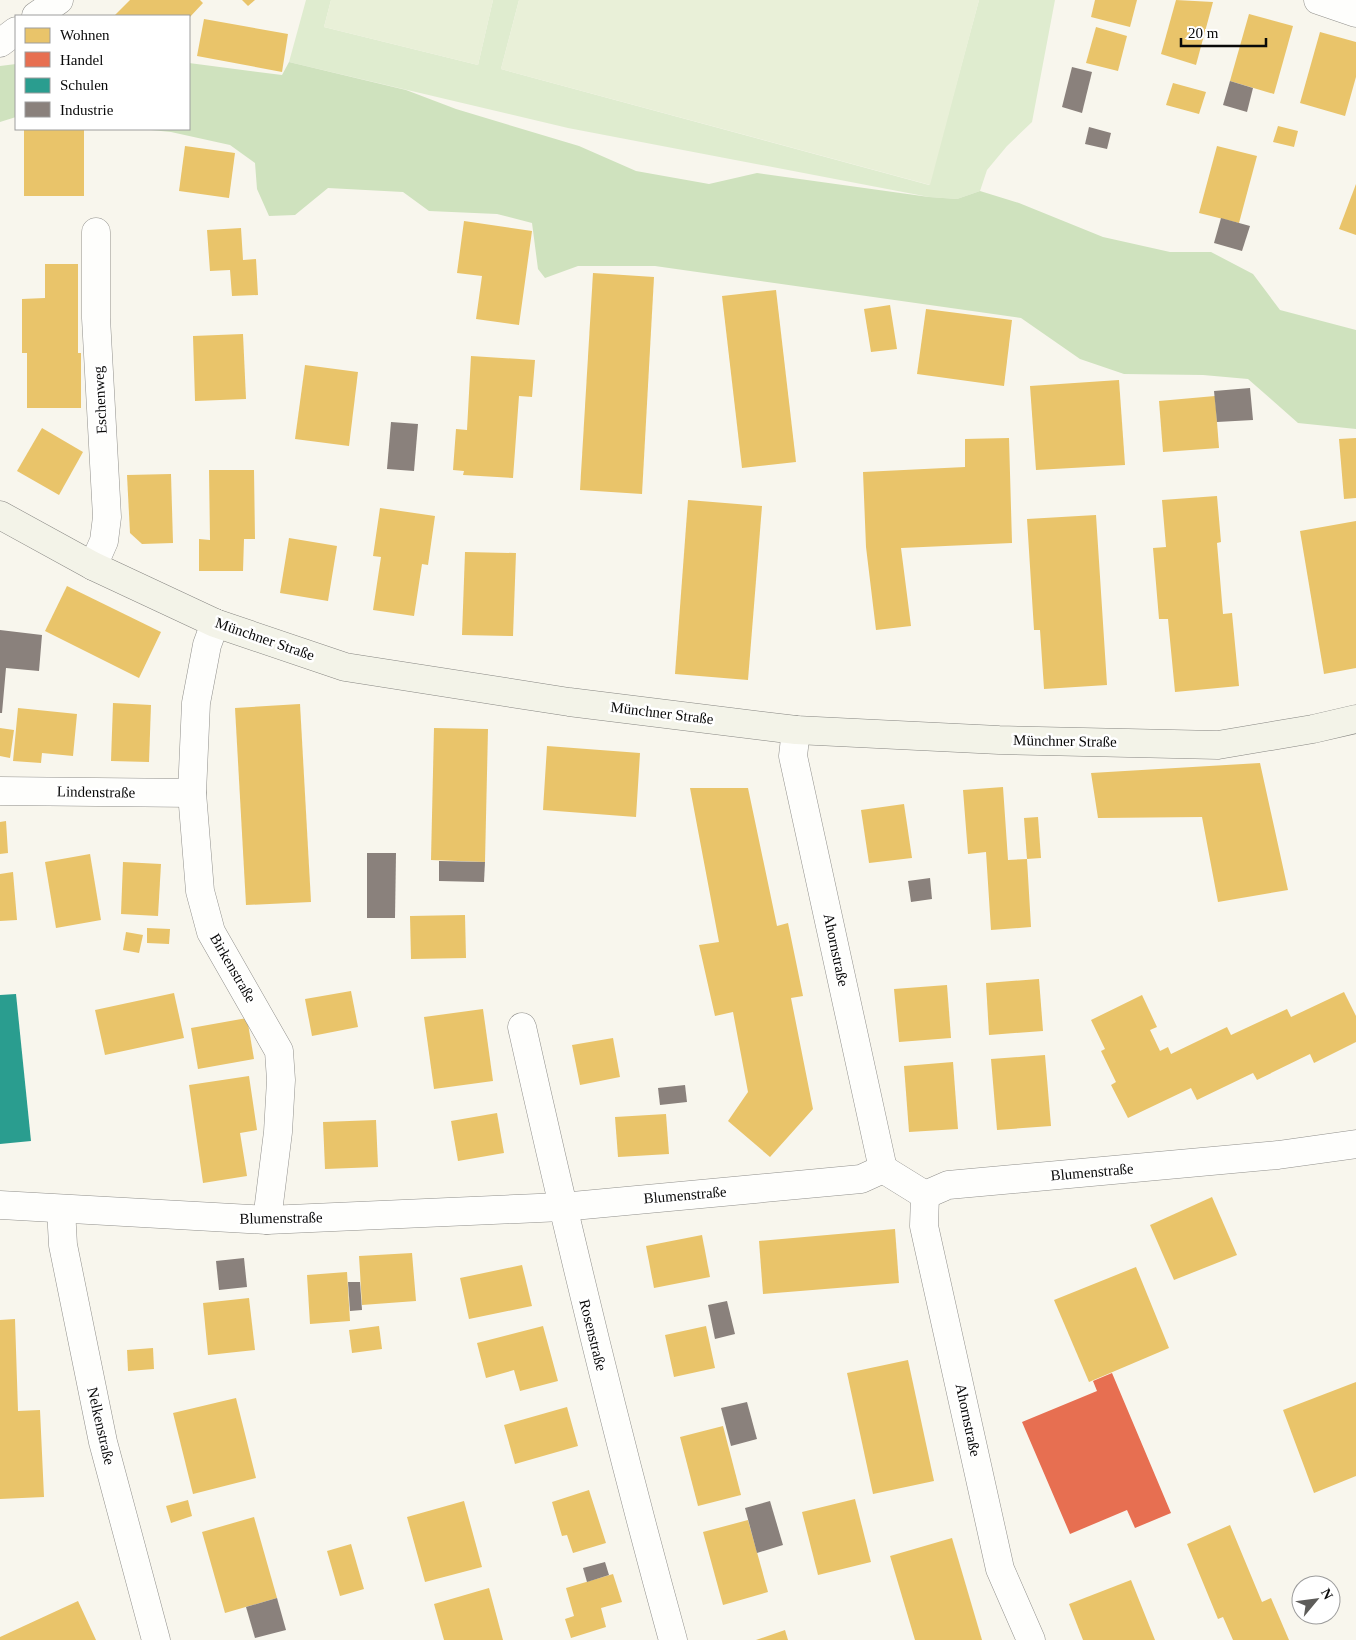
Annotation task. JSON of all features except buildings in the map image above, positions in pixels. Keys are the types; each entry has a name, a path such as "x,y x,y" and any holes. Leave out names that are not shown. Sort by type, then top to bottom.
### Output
{"main road":[{"name":"Münchner Straße","path":"0,515 93,566 215,623 345,667 569,702 796,730 999,740 1218,745 1313,729 1356,719"}],"street":[{"path":"37,15 59,0"},
{"path":"1318,0 1356,13"},
{"path":"0,42 15,32"},
{"name":"Eschenweg","path":"93,566 104,541 106,517 96,318 96,232"},
{"name":"Birkenstraße","path":"215,623 207,645 196,703 192,793 200,891 212,932 279,1051 281,1080 278,1132 268,1220"},
{"name":"Ahornstraße","path":"796,730 793,756 883,1169"},
{"name":"Lindenstraße","path":"0,790 192,793"},
{"name":"Rosenstraße","path":"522,1027 562,1207 624,1463 673,1640"},
{"name":"Blumenstraße","path":"925,1195 948,1186 1278,1155 1356,1144"},
{"path":"883,1169 925,1195"},
{"name":"Blumenstraße","path":"0,1205 268,1220 562,1207 861,1179 883,1169"},
{"name":"Ahornstraße","path":"925,1195 924,1226 1000,1569 1031,1640"},
{"name":"Nelkenstraße","path":"61,1209 63,1245 103,1442 156,1640"}],"green space":[{"path":"306,0 331,0 324,27 478,65 493,0 519,0 501,69 929,185 979,0 1055,0 1032,122 1007,146 987,170 980,191 957,199 929,197 568,128 289,62"},
{"path":"331,0 493,0 478,65 324,27"},
{"path":"519,0 979,0 930,185 501,69"},
{"path":"289,62 406,90 456,109 579,146 636,171 709,184 757,173 929,197 957,199 980,191 1019,203 1103,237 1170,252 1211,252 1253,274 1280,310 1356,330 1356,429 1298,423 1248,379 1203,375 1124,374 1080,359 1021,318 655,266 578,266 545,278 538,269 532,223 497,214 429,211 403,192 328,188 295,215 269,216 257,189 255,163 230,145 171,132 151,130 190,130 190,63 282,75"},
{"path":"15,64 15,117 0,122 0,66"}]}
